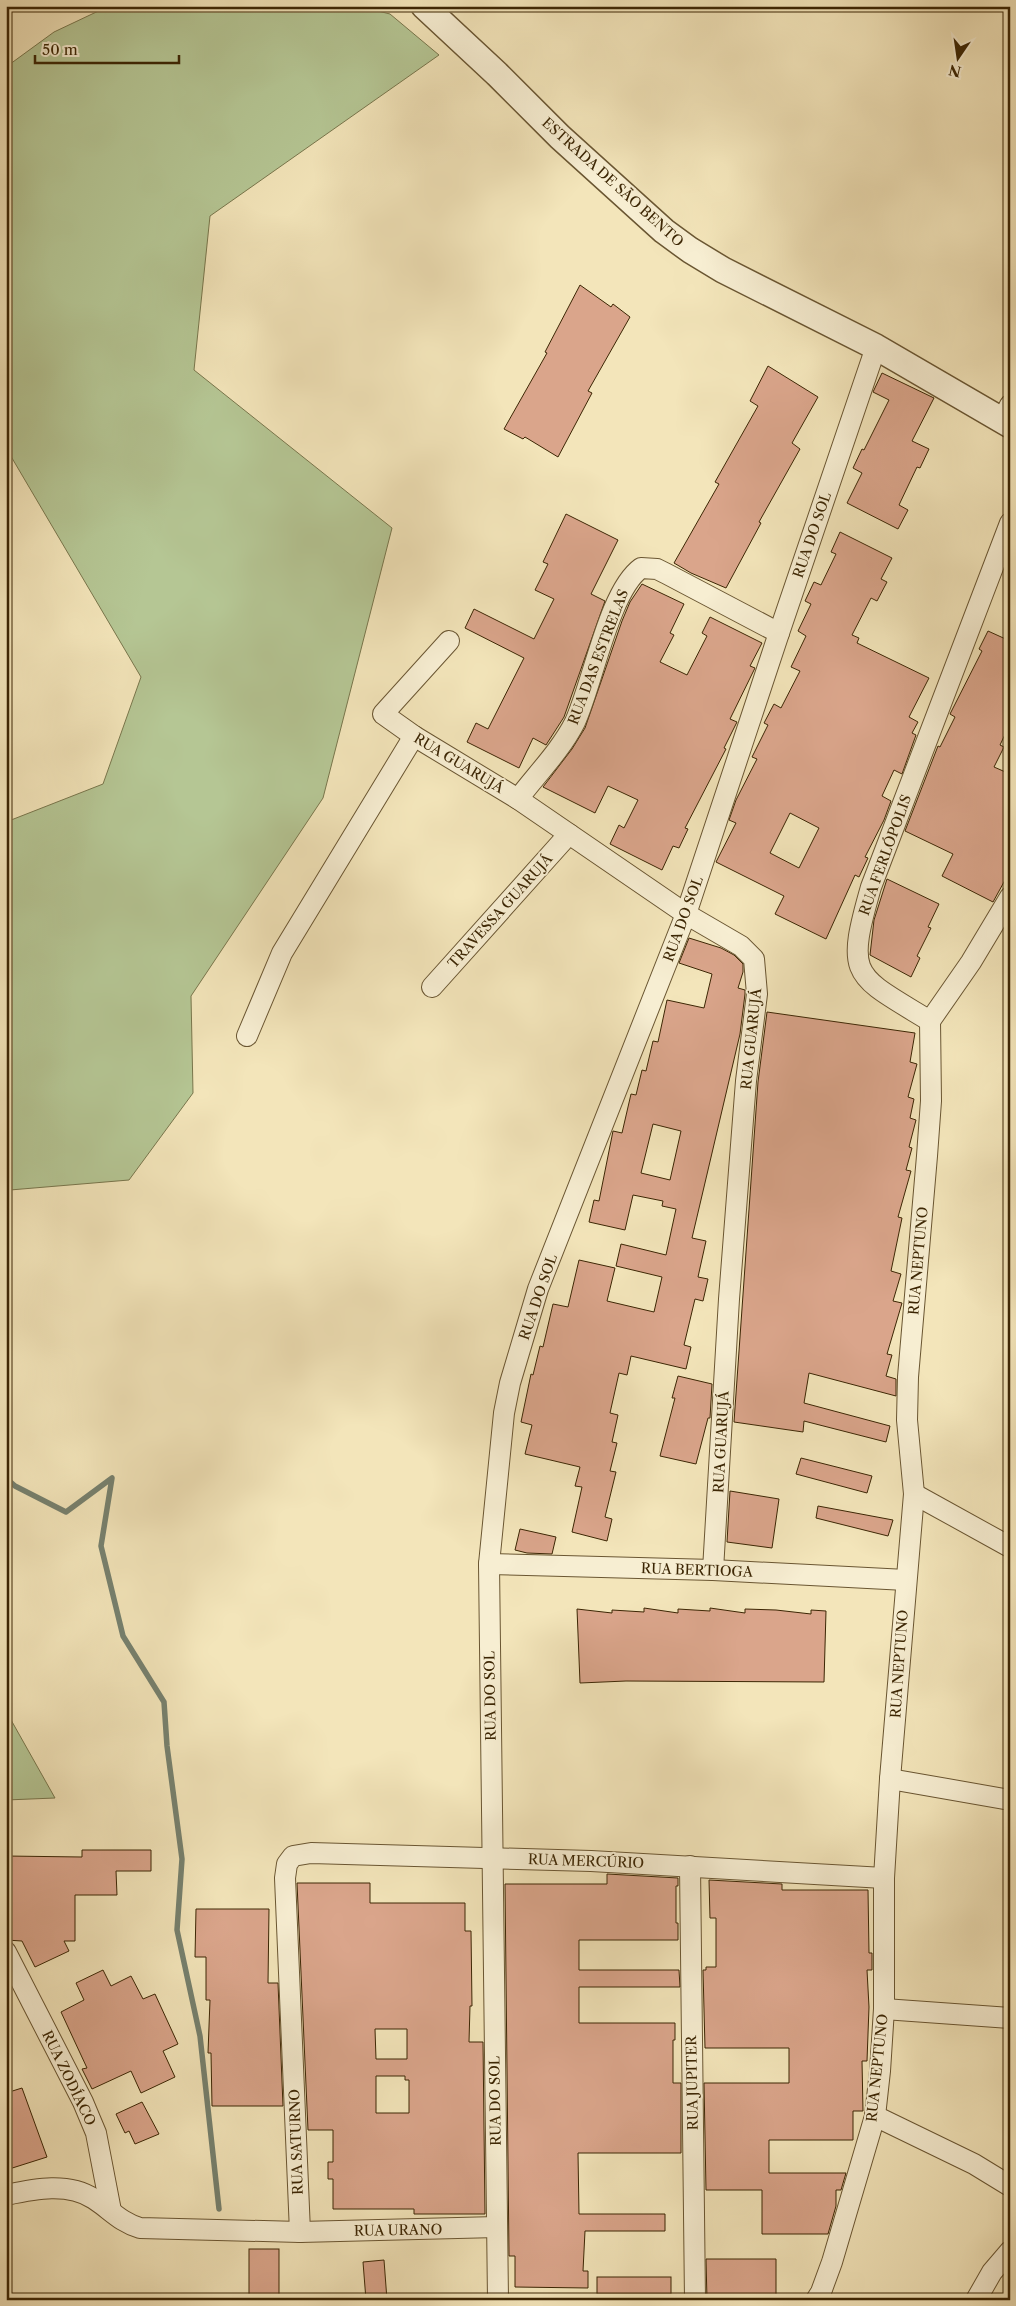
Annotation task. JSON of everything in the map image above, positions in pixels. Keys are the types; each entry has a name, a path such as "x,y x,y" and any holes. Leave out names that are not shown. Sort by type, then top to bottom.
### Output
{"street":[{"name":"ESTRADA DE SÃO BENTO","path":"424,6 497,74 560,137 677,240 723,270 876,346 1007,417"},
{"name":"RUA DO SOL","path":"498,2300 488,1564 504,1413 522,1341 538,1289 686,914 876,346"},
{"name":"RUA FERLÓPOLIS","path":"930,1021 884,993 865,978 859,969 856,948 872,887 1010,523"},
{"name":"RUA DAS ESTRELAS","path":"518,799 574,724 616,602 628,580 641,568 657,569 779,633"},
{"name":"RUA GUARUJÁ","path":"449,641 383,714 414,736 518,799 686,914 741,946 754,959 757,994 746,1081 729,1299 713,1570"},
{"path":"247,1036 282,953 414,736"},
{"name":"TRAVESSA GUARUJÁ","path":"432,987 569,834"},
{"path":"930,1021 970,962 1010,897"},
{"name":"RUA NEPTUNO","path":"816,2300 821,2292 832,2262 874,2116 884,2009 884,1878 890,1779 914,1494 907,1420 908,1378 928,1156 931,1101 930,1021"},
{"path":"914,1494 1010,1547"},
{"name":"RUA BERTIOGA","path":"488,1564 713,1570 906,1580"},
{"path":"890,1779 1010,1800"},
{"name":"RUA MERCÚRIO","path":"290,1860 298,1854 311,1853 492,1858 690,1866 884,1878"},
{"name":"RUA SATURNO","path":"290,1860 285,1878 300,2232"},
{"name":"RUA JUPITER","path":"690,1866 695,2300"},
{"name":"RUA ZODÍACO","path":"6,1952 83,2102 92,2125 106,2176 111,2211"},
{"path":"884,2009 1010,2018"},
{"path":"874,2116 974,2164 1010,2186"},
{"path":"6,2194 35,2189 63,2188 81,2192 111,2211 119,2219 140,2228 300,2232"},
{"name":"RUA URANO","path":"300,2232 497,2227"},
{"path":"976,2300 992,2272 1010,2251"}],"green space":[{"path":"109,6 358,6 390,14 439,55 210,216 194,370 392,528 323,798 191,996 193,1093 129,1180 10,1190 6,1194 6,822 103,784 141,677 9,453 6,454 6,67 54,32"},
{"path":"6,1711 55,1798 6,1800"}],"building":[{"path":"580,285 611,307 613,304 630,317 588,391 592,393 558,457 525,437 523,439 504,429 547,353 545,352"},
{"path":"768,366 818,397 792,443 800,449 759,522 761,523 726,588 691,573 674,563 719,484 715,482 758,406 750,401"},
{"path":"882,373 934,398 912,441 929,449 920,468 917,467 899,505 908,510 898,529 847,503 862,473 853,468 889,400 873,392"},
{"path":"566,514 618,540 591,594 605,601 564,717 546,745 533,738 519,768 467,742 476,723 488,729 524,658 465,628 474,609 534,639 554,599 535,590 548,564 543,562"},
{"path":"840,532 892,558 881,579 887,582 877,601 871,598 852,635 859,638 857,643 929,678 909,717 918,722 912,733 916,735 902,774 894,770 882,796 891,801 884,820 865,857 868,858 859,877 855,875 826,939 775,914 784,896 716,862 736,823 729,820 736,800 757,759 752,757 768,725 764,723 774,704 781,708 800,671 791,667 806,636 798,631 811,604 805,601 814,582 821,585 836,554 831,552","holes":["790,813 819,828 799,868 770,853"]},
{"path":"642,584 684,604 670,633 674,635 660,662 687,675 707,636 702,633 710,617 762,643 750,666 755,668 730,719 737,722 724,748 726,749 685,828 688,829 679,848 673,846 662,870 610,844 619,825 624,828 638,800 608,786 595,813 543,787 572,749 585,728 622,621 630,602"},
{"path":"988,631 1010,641 1010,724 1000,745 1004,747 994,767 1010,774 1010,871 993,902 942,876 953,854 905,831 938,746 940,747 955,717 950,714 982,651 979,649"},
{"path":"887,879 939,904 928,927 931,928 917,956 920,958 911,977 870,955 874,920"},
{"path":"689,938 721,948 734,955 743,964 743,972 738,988 745,990 745,994 740,1034 692,1238 706,1241 698,1277 708,1279 703,1301 695,1299 684,1345 691,1347 686,1369 631,1356 627,1375 619,1373 610,1413 618,1415 612,1442 617,1443 610,1471 616,1472 605,1517 612,1519 607,1541 572,1532 582,1487 575,1486 580,1467 525,1454 532,1425 521,1422 531,1374 533,1375 540,1346 543,1347 553,1304 568,1307 579,1260 615,1268 607,1301 654,1312 662,1277 616,1266 621,1244 666,1255 676,1209 662,1206 663,1201 633,1195 625,1230 589,1222 594,1200 599,1201 613,1131 622,1133 631,1094 636,1095 642,1070 646,1071 653,1041 658,1042 667,1000 704,1008 712,974 679,963","holes":["653,1124 681,1131 670,1180 641,1173"]},
{"path":"767,1012 915,1033 910,1062 917,1064 908,1097 914,1099 910,1118 916,1120 909,1147 912,1148 906,1170 911,1171 898,1217 902,1218 891,1271 901,1274 893,1301 902,1303 887,1354 892,1355 886,1376 896,1379 896,1396 809,1373 804,1403 890,1426 886,1442 804,1421 803,1432 734,1422 758,1082"},
{"path":"678,1376 712,1384 710,1418 708,1418 696,1464 660,1456 675,1398 672,1398"},
{"path":"801,1458 872,1476 867,1493 796,1474"},
{"path":"730,1491 779,1499 772,1548 727,1542"},
{"path":"818,1506 893,1520 888,1536 816,1518"},
{"path":"520,1529 556,1537 552,1554 527,1553 515,1550"},
{"path":"644,1608 678,1613 678,1609 710,1611 710,1608 745,1613 745,1609 811,1614 811,1610 826,1611 824,1682 626,1681 580,1683 577,1609 612,1613 612,1610 644,1612"},
{"path":"82,1850 151,1850 151,1871 116,1871 117,1895 75,1895 75,1941 64,1941 69,1951 35,1967 22,1941 6,1940 6,1856 82,1857"},
{"path":"607,1874 678,1878 678,1886 676,1886 676,1923 678,1923 678,1940 579,1940 579,1970 679,1970 680,1987 579,1987 579,2023 675,2023 673,2083 681,2083 681,2153 578,2153 579,2214 665,2214 665,2231 585,2231 583,2271 588,2271 588,2288 515,2287 515,2256 509,2256 505,1884 607,1884"},
{"path":"709,1880 782,1884 782,1890 868,1890 869,1953 872,1953 872,1970 867,1970 869,2007 867,2061 862,2061 863,2111 853,2111 853,2140 769,2140 769,2173 846,2173 841,2190 836,2190 836,2206 828,2234 762,2234 762,2190 706,2190 704,2083 789,2083 789,2048 705,2048 703,1970 706,1970 706,1967 716,1967 716,1918 710,1918"},
{"path":"297,1883 370,1883 370,1903 465,1903 465,1931 471,1931 472,2006 470,2006 469,2042 483,2042 485,2214 414,2214 414,2209 333,2209 333,2179 328,2179 328,2162 333,2162 333,2130 308,2130","holes":["375,2029 407,2029 407,2059 376,2059","376,2076 405,2076 405,2080 409,2080 409,2113 376,2113"]},
{"path":"196,1909 269,1909 268,1983 278,1983 283,2106 212,2106 211,2053 208,2053 210,2000 206,2000 206,1957 195,1957"},
{"path":"103,1970 111,1986 131,1976 143,1999 155,1994 178,2044 163,2051 175,2077 141,2093 131,2071 92,2089 82,2069 87,2068 61,2012 84,2000 76,1983"},
{"path":"22,2088 47,2157 6,2170 6,2093"},
{"path":"142,2102 159,2134 135,2144 129,2131 125,2133 116,2114"},
{"path":"249,2249 279,2249 279,2300 249,2300"},
{"path":"706,2259 776,2259 776,2300 707,2300"},
{"path":"384,2260 387,2300 366,2300 363,2262"},
{"path":"597,2277 671,2277 671,2294 597,2294"}],"waterway":[{"path":"6,1478 15,1486 66,1512 112,1478 101,1546 123,1636 164,1702 167,1746 182,1859 177,1930 200,2036 219,2209"}]}
